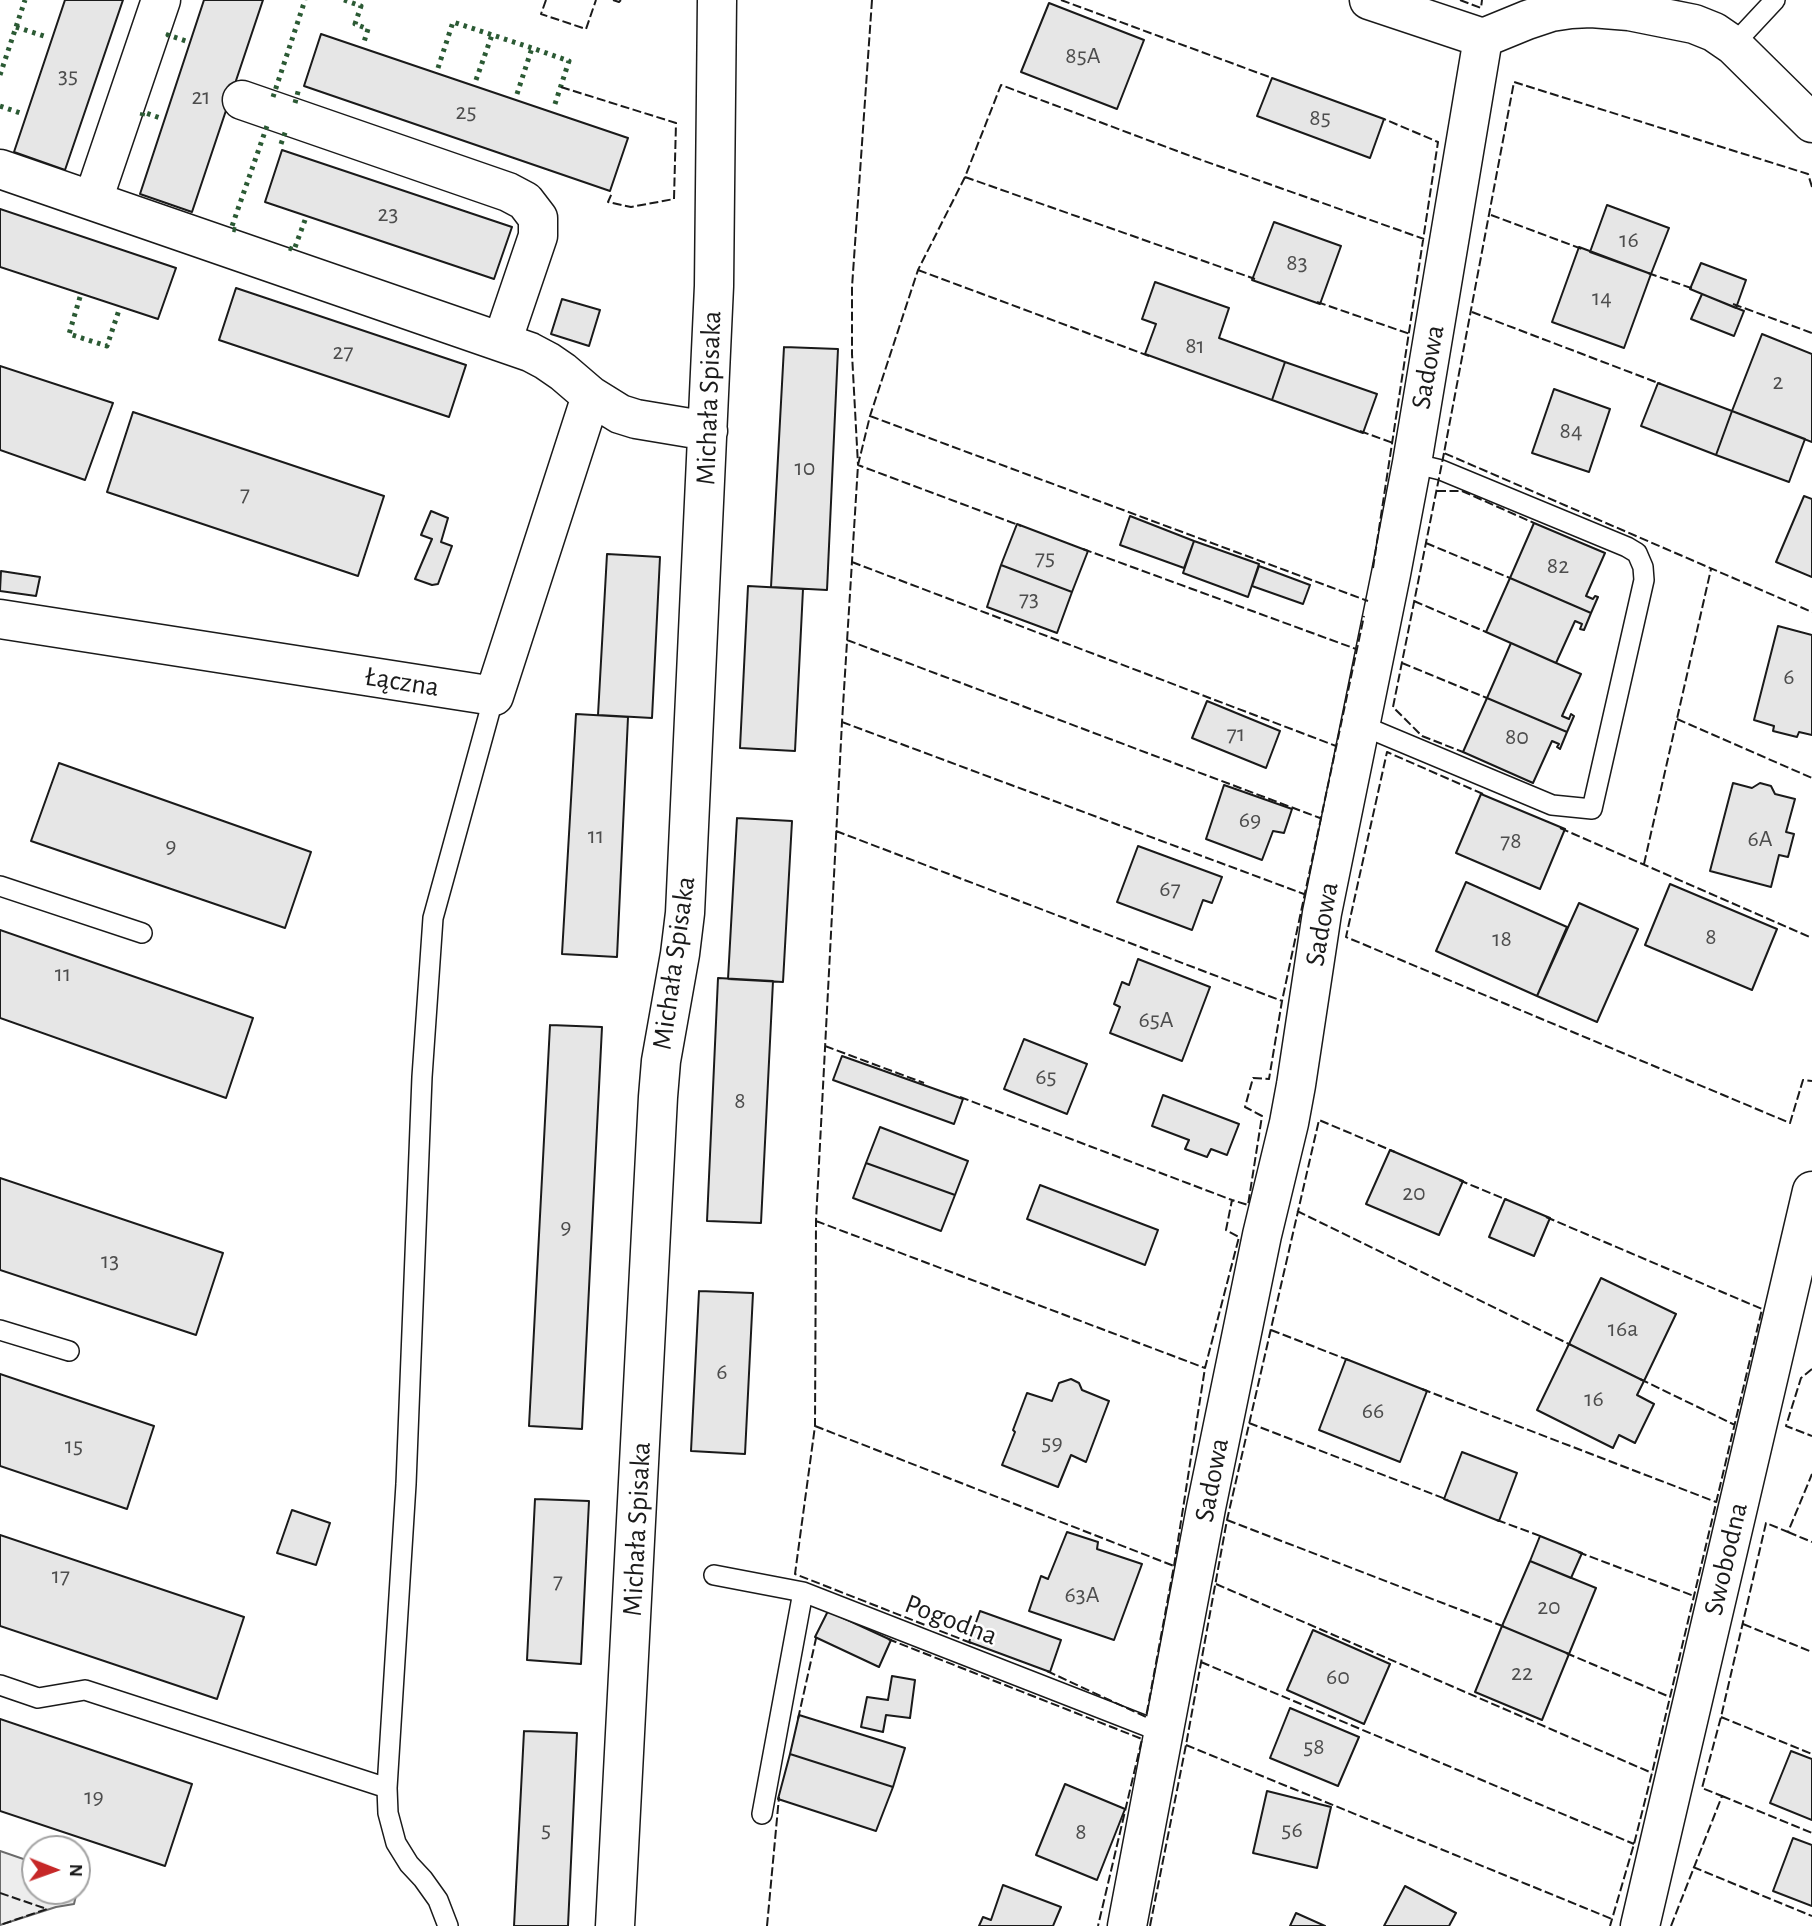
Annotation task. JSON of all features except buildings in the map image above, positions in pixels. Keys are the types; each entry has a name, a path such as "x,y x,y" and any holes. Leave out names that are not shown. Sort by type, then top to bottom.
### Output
{"street":[{"path":"93,201 161,0"},
{"name":"Michała Spisaka","path":"615,1926 658,1097 661,1061 685,913 714,286 717,0"},
{"path":"1369,0 1483,38 1551,12 1591,8 1671,18 1714,32 1733,45 1812,123"},
{"name":"Sadowa","path":"1127,1926 1242,1327 1289,1124 1303,1049 1322,912 1412,463 1483,38"},
{"path":"242,100 508,192 525,201 538,218 538,236 502,342"},
{"path":"0,169 530,352 547,360 591,396 620,414 708,431"},
{"path":"494,696 591,396"},
{"name":"Łączna","path":"0,619 494,696"},
{"name":"Swobodna","path":"1640,1926 1812,1191"}],"lane":[{"path":"1733,45 1775,0"},
{"path":"1361,724 1552,805 1592,809 1644,580 1643,567 1637,553 1627,547 1441,470 1412,463"},
{"path":"448,1926 438,1900 396,1843 388,1814 387,1788 406,1484 422,1077 433,918 494,696"},
{"path":"0,886 142,933"},
{"path":"0,1329 69,1351"},
{"name":"Pogodna","path":"714,1575 803,1592 1133,1721 1165,1731"},
{"path":"762,1814 803,1592"},
{"path":"0,1685 38,1698 85,1690 387,1788"}],"shaded area":[{"path":"0,1851 21,1858 21,1905 68,1905 0,1925"}],"hedge":[{"path":"0,75 25,0"},
{"path":"273,97 305,0"},
{"path":"344,0 361,6 355,24 368,29 364,42"},
{"path":"438,68 453,22 532,48 569,61 554,107"},
{"path":"16,27 47,37"},
{"path":"169,33 168,35 189,42"},
{"path":"476,80 492,35"},
{"path":"517,94 532,48"},
{"path":"295,103 299,88"},
{"path":"0,106 23,114"},
{"path":"142,116 143,112 163,119"},
{"path":"236,230 231,229 268,123"},
{"path":"281,144 286,130"},
{"path":"289,248 294,250 305,220"},
{"path":"80,297 69,334 107,346 119,310"}],"fence":[{"path":"546,0 541,14 586,29 596,0"},
{"path":"613,0 621,0"},
{"path":"872,0 852,287 852,354 858,465 1021,526"},
{"path":"1061,0 1272,78"},
{"path":"1460,0 1481,8 1482,0"},
{"path":"1812,187 1808,174 1514,82 1444,453 1812,612"},
{"path":"971,1643 795,1574 815,1426 816,1221 842,722 858,465 870,416 918,270 965,177 1001,85 1424,239"},
{"path":"561,87 676,123 674,199 631,207 608,202 612,193"},
{"path":"1373,568 1438,142 1384,119"},
{"path":"965,177 1255,279"},
{"path":"1491,215 1582,249"},
{"path":"918,270 1149,356"},
{"path":"1648,273 1694,289"},
{"path":"1317,302 1410,334"},
{"path":"1733,304 1812,333"},
{"path":"1472,312 1661,384"},
{"path":"870,416 1368,601"},
{"path":"1360,431 1393,443"},
{"path":"1444,453 1393,707 1422,736 1463,752"},
{"path":"1437,491 1462,491 1534,523"},
{"path":"1426,543 1510,578"},
{"path":"1083,549 1356,649"},
{"path":"852,562 1336,746"},
{"path":"1644,864 1711,569"},
{"path":"1414,601 1486,632"},
{"path":"1047,1671 1146,1717 1174,1566 1205,1368 1239,1237 1226,1230 1232,1200 1248,1205 1262,1116 1245,1107 1253,1078 1269,1079 1282,1001 1364,616"},
{"path":"847,640 1320,818"},
{"path":"1402,663 1487,698"},
{"path":"1677,719 1812,778"},
{"path":"842,722 1304,894"},
{"path":"1483,794 1387,752 1346,937 1790,1123 1803,1080 1812,1081"},
{"path":"1560,828 1812,938"},
{"path":"836,831 1282,1001"},
{"path":"825,1046 924,1083"},
{"path":"960,1097 1232,1200"},
{"path":"1150,1926 1227,1520 1319,1120 1395,1152"},
{"path":"1459,1180 1507,1200"},
{"path":"1297,1211 1571,1345"},
{"path":"1546,1217 1762,1309 1652,1773 1610,1926"},
{"path":"816,1221 1205,1368"},
{"path":"1271,1330 1351,1361"},
{"path":"1812,1369 1801,1378 1786,1426 1812,1436"},
{"path":"1640,1379 1735,1425"},
{"path":"1422,1389 1716,1502"},
{"path":"1249,1423 1448,1500"},
{"path":"815,1426 1174,1566"},
{"path":"1671,1926 1722,1796 1702,1788 1766,1523 1788,1532 1812,1474"},
{"path":"1227,1520 1505,1627"},
{"path":"1497,1520 1543,1537"},
{"path":"1788,1532 1812,1542"},
{"path":"1578,1552 1694,1596"},
{"path":"1216,1584 1652,1773"},
{"path":"1743,1624 1812,1652"},
{"path":"798,1719 817,1634"},
{"path":"888,1639 1142,1739 1098,1926"},
{"path":"1566,1653 1670,1697"},
{"path":"1201,1662 1634,1844"},
{"path":"1721,1717 1812,1754"},
{"path":"1186,1745 1612,1919"},
{"path":"1722,1796 1812,1833"},
{"path":"767,1926 779,1797"},
{"path":"1693,1867 1812,1916"},
{"path":"0,1893 47,1909 0,1925"}]}
